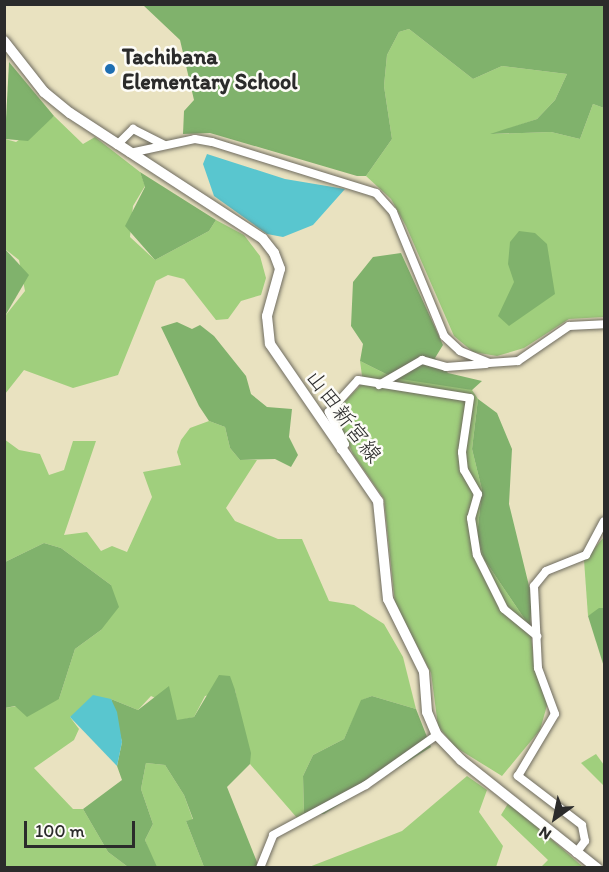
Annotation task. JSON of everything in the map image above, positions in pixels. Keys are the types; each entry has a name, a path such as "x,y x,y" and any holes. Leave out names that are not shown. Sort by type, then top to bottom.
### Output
{"main road":[{"name":"山田新宮線","path":"4,41 44,92 117,145 263,238 274,253 280,269 267,316 270,344 378,501 388,599 424,672 427,712 437,735 576,853 597,867"}],"street":[{"path":"117,145 133,129 164,145"},
{"path":"130,153 164,145 212,142 376,193 393,212 444,336 460,351 489,363"},
{"path":"379,385 422,360 446,367 489,363 532,354 568,326 604,324"},
{"path":"341,450 345,444 329,412 358,380 470,398 462,452 464,470 478,494 471,518 477,555 504,609 537,636"},
{"path":"576,853 585,841 582,825 518,776 555,714 538,668 534,586 546,571 586,555 604,521"},
{"path":"260,867 273,835 366,785 437,735"}],"green space":[{"path":"143,5 604,5 604,108 593,104 580,139 551,132 490,134 537,119 555,100 567,74 502,66 473,79 409,29 399,32 387,55 384,86 392,139 366,176 357,176 210,133 183,134 184,111 194,100 180,40"},
{"path":"409,29 473,79 502,66 567,74 555,100 537,119 493,134 551,132 580,139 593,104 604,108 604,317 569,319 524,348 497,356 473,352 454,336 406,226 391,199 366,176 392,139 384,86 387,55 399,32"},
{"path":"9,62 54,116 28,141 5,139"},
{"path":"54,116 83,144 95,137 140,172 145,186 133,206 130,237 155,260 209,231 216,220 244,235 260,256 266,278 261,295 241,301 228,319 216,320 184,279 168,275 156,281 118,375 73,388 24,370 5,394 5,316 25,291 19,260 5,249 5,139 16,142"},
{"path":"140,172 216,220 209,231 155,260 125,226 145,187"},
{"path":"519,231 535,233 547,244 555,294 509,326 498,316 514,282 508,264 510,242"},
{"path":"5,249 29,275 5,316"},
{"path":"401,253 443,345 435,358 448,373 482,381 472,390 394,378 360,361 363,344 351,326 353,282 373,257"},
{"path":"177,322 192,329 200,325 214,336 246,376 251,394 267,407 292,409 289,437 298,455 291,467 275,459 240,460 230,448 225,427 209,421 199,406 161,327"},
{"path":"360,361 394,378 455,384 472,390 478,399 472,449 482,490 477,536 484,559 530,627 535,671 548,702 540,730 502,776 455,747 438,726 431,673 395,603 384,499 353,454 334,412 363,383"},
{"path":"478,399 497,413 512,449 509,504 532,598 530,627 484,559 477,536 482,490 472,449"},
{"path":"209,421 225,427 230,448 240,460 257,460 226,508 235,521 278,539 302,539 329,601 354,605 384,624 403,657 416,709 372,696 362,700 344,739 313,755 303,776 304,815 298,819 250,764 235,690 205,696 194,717 177,721 172,706 151,696 138,710 111,699 70,717 79,729 74,740 34,768 73,809 83,809 108,852 128,867 5,867 5,708 59,699 75,649 101,630 111,585 61,548 44,543 5,562 4,439 19,450 40,454 49,475 64,470 73,441 96,441 64,535 87,532 101,551 112,546 127,552 152,497 143,472 181,465 177,452 181,440 190,428"},
{"path":"604,537 604,608 588,616 584,560"},
{"path":"44,543 61,548 111,585 119,607 101,630 75,649 59,699 27,717 15,706 5,708 5,562"},
{"path":"599,608 604,608 604,667 588,616"},
{"path":"219,675 230,676 251,753 250,764 227,787 259,867 204,867 186,821 193,819 184,795 165,765 146,763 141,789 153,824 145,840 157,867 128,867 108,852 83,809 122,780 117,766 122,742 111,699 138,710 169,686 177,720 194,717"},
{"path":"372,696 416,709 431,747 324,814 304,815 303,776 313,755 344,739 361,700"},
{"path":"596,754 604,765 604,786 581,763"},
{"path":"146,763 165,765 184,795 193,820 186,821 204,867 157,867 153,862 145,840 153,824 141,789"},
{"path":"467,776 487,790 479,812 503,846 496,867 309,867 402,831"},
{"path":"509,802 583,867 541,867 548,860 501,815"}],"water":[{"path":"207,154 285,179 345,189 313,225 283,237 267,234 214,196 203,164"},
{"path":"93,695 111,699 117,712 122,742 117,766 70,717"}],"place":[{"name":"Tachibana Elementary School","path":"110,69"}]}
